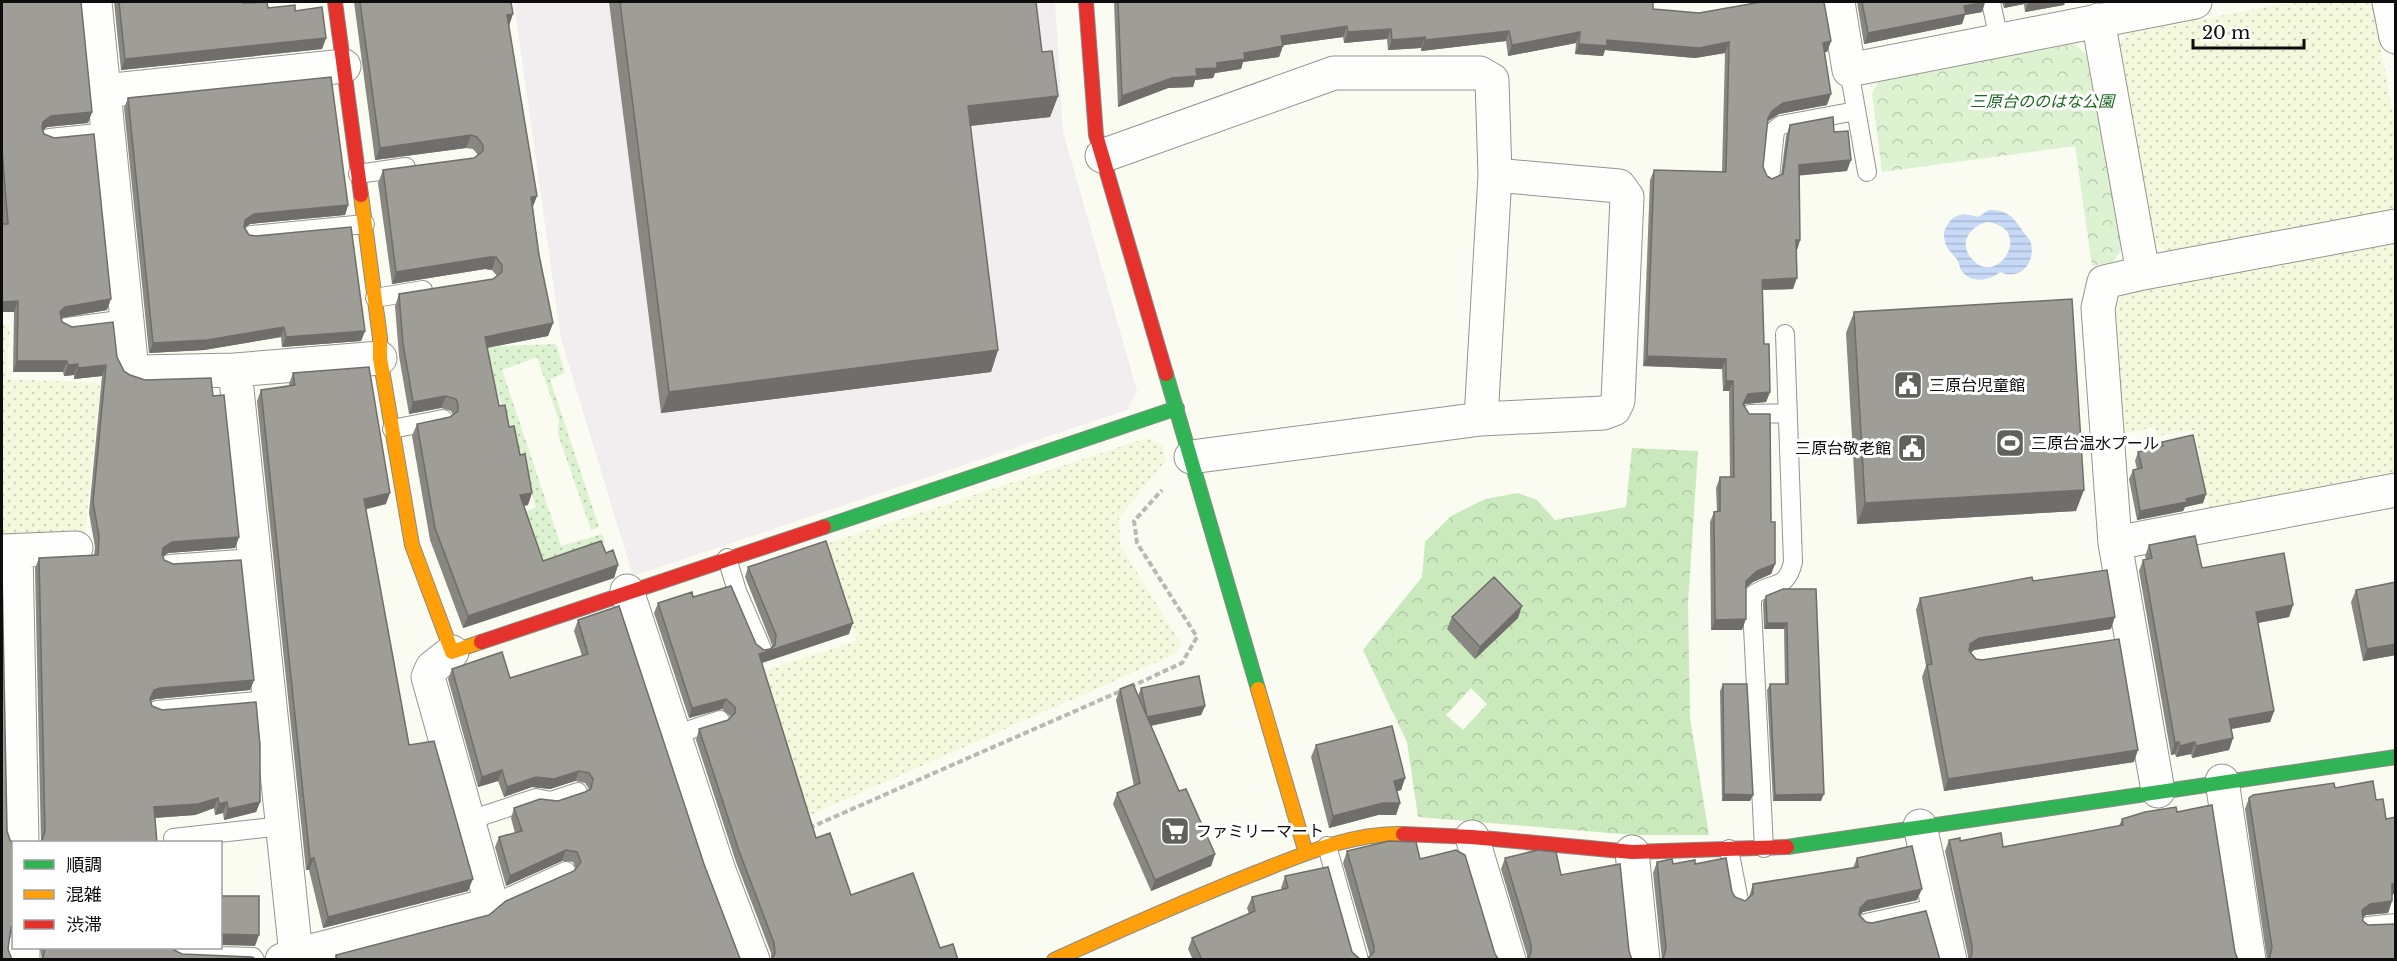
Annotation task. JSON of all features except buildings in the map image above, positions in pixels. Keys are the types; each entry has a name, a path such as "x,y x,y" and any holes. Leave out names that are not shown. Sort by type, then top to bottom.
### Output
{"street":[{"path":"95,2 134,369 141,372 235,370 380,358"},
{"path":"336,2 375,298 380,358 412,545 452,652"},
{"path":"1086,2 1093,107 1102,156 1306,853"},
{"path":"1838,2 1849,70 2195,2"},
{"path":"2389,2 2396,37"},
{"path":"2098,20 2143,273"},
{"path":"104,91 344,66"},
{"path":"1102,156 1334,73 1480,73 1492,80 1495,175 1481,419"},
{"path":"1191,457 1481,419 1604,413 1614,409 1618,401 1627,197 1620,186 1495,175"},
{"path":"2158,792 2120,639 2098,308 2103,282 2396,226"},
{"path":"235,370 282,826 289,957 481,907 487,903 489,895 470,820 428,677 432,668 452,652 627,591 1177,408"},
{"path":"2115,543 2396,490"},
{"path":"22,841 9,551 76,548"},
{"path":"627,591 718,868 753,960"},
{"path":"1054,960 1165,909 1306,853 1383,833 1472,837 1632,852 1764,848 2396,757"},
{"path":"2222,781 2248,960"},
{"path":"1920,826 1950,960"},
{"path":"1472,837 1509,960"},
{"path":"1632,852 1643,960"}],"lane":[{"path":"1991,2 1999,40"},
{"path":"1849,70 1867,172"},
{"path":"1770,178 1775,130 1781,125 1856,111"},
{"path":"49,138 108,132"},
{"path":"358,174 424,165"},
{"path":"251,235 365,224"},
{"path":"375,298 442,287"},
{"path":"67,327 127,319"},
{"path":"1764,848 1752,596 1763,587 1780,585 1789,577 1793,562 1785,334"},
{"path":"1750,414 1788,412"},
{"path":"392,429 443,419"},
{"path":"169,564 254,558"},
{"path":"727,558 737,591 762,649"},
{"path":"157,710 269,700"},
{"path":"674,735 720,720"},
{"path":"470,820 536,798 551,801 578,792"},
{"path":"173,838 282,826"},
{"path":"1327,846 1359,960"},
{"path":"1729,849 1739,900"},
{"path":"487,903 502,900 566,871"},
{"path":"1866,923 1939,907"},
{"path":"2368,926 2396,922"},
{"path":"178,954 252,957 255,960"}],"path":[{"path":"804,830 1182,663 1197,638 1137,543 1134,521 1191,457"}],"shaded area":[{"path":"514,2 1055,2 1063,132 1137,391 1127,410 633,576 561,339"}],"green space":[{"path":"2293,2 2372,2 2395,124 2395,209 2168,252 2154,244 2119,47 2126,34"},
{"name":"三原台ののはな公園","path":"2073,44 2086,54 2123,247 2113,262 2092,266 2075,146 1882,172 1872,94 1878,82"},
{"path":"2395,244 2395,472 2209,508 2194,430 2157,436 2155,427 2122,434 2114,307 2124,294"},
{"path":"2,324 10,325 6,379 100,383 85,533 2,537"},
{"path":"556,344 565,373 550,379 599,527 591,530 558,434 559,420 537,357 502,370 561,546 602,534 605,542 541,564 525,512 536,507 482,347"},
{"path":"1147,438 1162,445 1166,460 1119,518 1120,545 1181,644 1175,654 808,816 762,671 857,641 826,544"},
{"path":"1632,448 1698,451 1688,603 1690,718 1709,835 1633,835 1418,817 1407,742 1363,650 1422,577 1425,542 1451,516 1485,499 1518,493 1537,500 1555,520 1626,507","holes":["1471,688 1487,704 1463,730 1446,715"]}],"water":[{"path":"1989,210 1997,210 2010,215 2018,224 2030,240 2032,248 2029,262 2021,272 2008,274 2000,272 1980,280 1970,277 1961,270 1957,260 1946,246 1944,232 1949,222 1957,216 1966,214 1978,217","holes":["1988,222 2002,227 2009,235 2010,245 2007,254 2000,262 1992,267 1982,266 1972,259 1966,247 1966,241 1972,231"]}],"traffic: fast":[{"path":"1166,374 1258,689"},
{"path":"824,527 1177,408"},
{"path":"1787,847 2396,757"}],"traffic: slow":[{"path":"361,195 380,338 380,358 412,545 452,652 481,642"},
{"path":"1258,689 1306,853"},
{"path":"1054,960 1202,895 1326,846 1384,834 1403,834"}],"traffic: jam":[{"path":"335,2 361,195"},
{"path":"1086,2 1096,135 1166,374"},
{"path":"481,642 824,527"},
{"path":"1403,834 1472,837 1632,852 1787,847"}],"place":[{"name":"三原台児童館","path":"1908,385"},
{"name":"三原台温水プール","path":"2010,443"},
{"name":"三原台敬老館","path":"1912,448"},
{"name":"ファミリーマート","path":"1175,831"}]}
